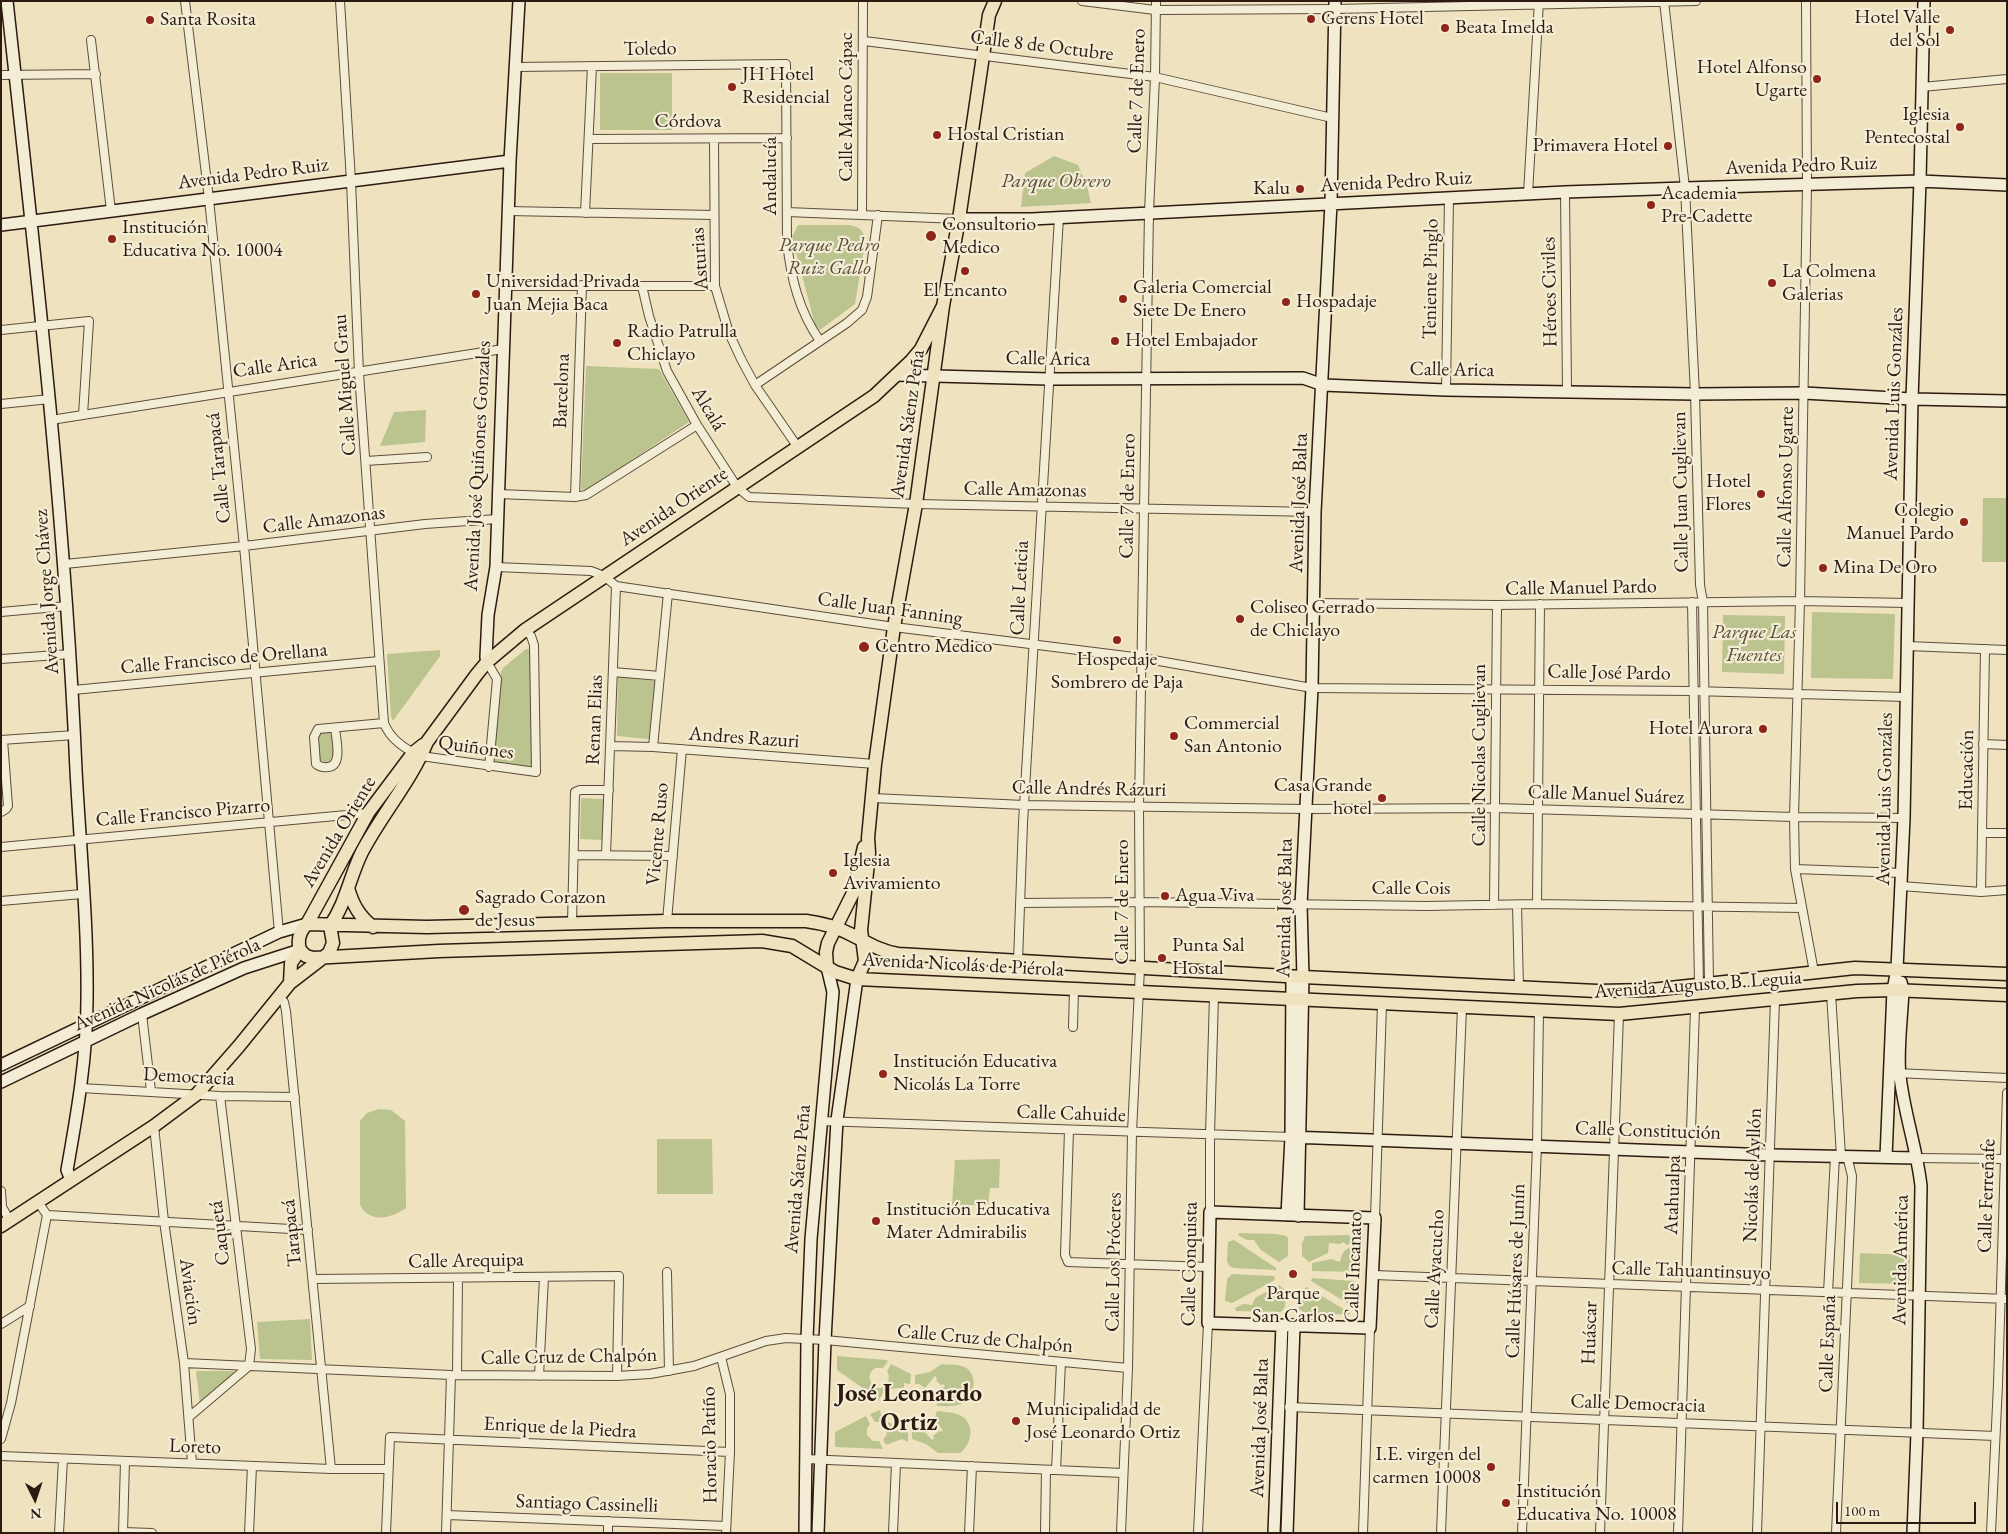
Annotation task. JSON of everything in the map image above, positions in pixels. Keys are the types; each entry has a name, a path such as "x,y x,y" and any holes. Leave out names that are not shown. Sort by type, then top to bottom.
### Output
{"main road":[{"name":"Avenida Sáenz Peña","path":"987,1 989,15"},
{"name":"Avenida Sáenz Peña","path":"857,979 865,961 861,941 869,853 868,838 875,764 894,627 916,504 943,306 959,219 989,15 995,1"},
{"name":"Avenida Oriente","path":"325,956 331,950 333,943 330,926 339,911 361,854 417,755 487,662 525,630 874,396 898,375 921,349 943,306"},
{"name":"Avenida Oriente","path":"290,983 291,963 300,950 300,933 307,924 368,813 417,755"},
{"name":"Avenida Sáenz Peña","path":"827,967 826,952 828,943 854,891 861,853 868,838"},
{"path":"348,888 357,911 373,927"},
{"name":"Avenida Nicolás de Piérola","path":"307,924 373,927 667,921 806,921 822,923 836,928 881,950 898,954 1298,977"},
{"name":"Avenida Nicolás de Piérola","path":"300,950 306,956 313,958 325,956 762,941 792,946 827,967 857,979 1297,1000"},
{"path":"6,1224 154,1126 197,1094 290,983 325,956"},
{"name":"Avenida Augusto B. Leguia","path":"1298,977 1626,992 1855,968 2007,974"},
{"path":"1518,988 1518,1009"},
{"name":"Avenida Augusto B. Leguia","path":"1297,1000 1619,1014 1695,1008 1831,993 1898,990 2007,995"}],"street":[{"name":"Avenida Jorge Chávez","path":"8,1 50,398 65,564 73,690 86,950 86,1025 81,1088 67,1170 72,1180"},
{"name":"Calle Tarapacá","path":"185,1 209,199 244,546 279,932"},
{"name":"Calle Miguel Grau","path":"340,1 351,180 359,373 384,724"},
{"name":"Avenida José Quiñones Gonzales","path":"487,662 488,615 496,567 496,519 510,161 519,1"},
{"name":"Calle Manco Cápac","path":"862,214 863,1"},
{"path":"1082,1 1156,10 1335,5 1696,1"},
{"name":"Calle 7 de Enero","path":"1138,992 1140,968 1138,902 1139,806 1149,212 1155,77 1156,1"},
{"name":"Calle Alfonso Ugarte","path":"1806,1 1807,185 1804,393 1794,817 1795,869 1814,972"},
{"name":"Avenida Luis Gonzáles","path":"1898,990 1897,969 1904,818 1912,399 1924,1"},
{"path":"1528,194 1539,2"},
{"name":"Calle Juan Cuglievan","path":"1664,2 1685,188 1695,394 1700,585 1703,602 1708,906 1704,984"},
{"name":"Avenida José Balta","path":"1293,1215 1296,1138 1297,1000 1312,688 1315,512 1331,203 1335,5"},
{"path":"91,40 111,211"},
{"name":"Calle 8 de Octubre","path":"864,41 983,54 1155,77 1332,118"},
{"name":"Toledo","path":"514,67 786,64"},
{"name":"Andalucía","path":"786,64 787,242 793,283 808,323 820,341"},
{"path":"585,213 592,66"},
{"path":"1,75 96,74"},
{"path":"1922,87 2007,80"},
{"name":"Asturias","path":"714,138 715,286 729,333 755,385 797,446"},
{"name":"Córdova","path":"589,139 787,138"},
{"name":"Avenida Pedro Ruiz","path":"1,225 510,161"},
{"name":"Avenida Pedro Ruiz","path":"787,212 959,219 1059,217 1565,192 1920,181 2007,185"},
{"name":"Héroes Civiles","path":"1565,192 1567,391"},
{"name":"Teniente Pinglo","path":"1446,390 1449,198"},
{"path":"508,212 714,215"},
{"path":"755,385 862,310 868,297 878,215"},
{"name":"Calle Leticia","path":"1018,961 1024,805 1059,217"},
{"name":"Barcelona","path":"575,497 582,285"},
{"path":"506,286 715,286"},
{"name":"Alcalá","path":"642,286 667,371 697,425 738,487"},
{"path":"1,330 90,321 83,415"},
{"name":"Calle Arica","path":"51,420 504,349"},
{"name":"Calle Arica","path":"898,375 934,374 1049,379 1303,378 1323,386 1695,394 1804,393 1912,399 2007,401"},
{"path":"1,404 50,398"},
{"path":"498,494 575,497 586,495 597,490 697,425"},
{"path":"366,461 427,457"},
{"name":"Calle Amazonas","path":"738,487 749,498 760,499 1315,512"},
{"name":"Calle Amazonas","path":"65,564 371,532 426,524 496,519"},
{"path":"496,567 592,571 604,576 616,586"},
{"name":"Calle Juan Fanning","path":"616,586 894,627 1142,658 1312,688"},
{"name":"Renan Elias","path":"606,855 616,586"},
{"path":"653,748 668,593"},
{"name":"Calle Manuel Pardo","path":"1314,603 1497,605 1800,600 1908,603"},
{"name":"Calle Juan Cuglievan","path":"1692,602 1698,906 1704,984"},
{"path":"1537,904 1540,604"},
{"name":"Calle Nicolas Cuglievan","path":"1494,905 1497,605"},
{"path":"1,612 67,606"},
{"name":"Quiñones","path":"417,755 489,767 536,772 534,645 525,630"},
{"path":"1907,646 2007,650"},
{"name":"Educación","path":"1981,892 1985,649"},
{"path":"1,659 71,654"},
{"name":"Calle Francisco de Orellana","path":"73,690 379,661"},
{"path":"487,662 497,679 489,767"},
{"path":"613,672 660,676"},
{"name":"Calle José Pardo","path":"1312,688 1704,691 1906,697"},
{"path":"335,728 337,761 334,766 318,766 316,764 316,733 320,728 384,724 393,738 417,755"},
{"path":"1,812 8,806 2,740 75,735"},
{"path":"1983,744 2007,744"},
{"name":"Andres Razuri","path":"610,746 875,764"},
{"name":"Vicente Ruso","path":"667,921 682,750"},
{"name":"Renan Elias","path":"572,923 575,792 580,790 609,790"},
{"name":"Calle Andrés Rázuri","path":"873,798 1024,805 1306,809"},
{"name":"Calle Manuel Suárez","path":"1306,809 1496,808 1794,817 1904,818"},
{"name":"Calle Francisco Pizarro","path":"1,847 368,813"},
{"path":"1982,833 2007,833"},
{"path":"574,855 673,856"},
{"path":"1795,869 1902,873"},
{"path":"1901,886 1981,892 2007,890"},
{"path":"1,901 82,894"},
{"name":"Calle Cois","path":"1020,903 1537,904 1802,908"},
{"path":"1517,905 1518,988"},
{"name":"Avenida Nicolás de Piérola","path":"1,1065 279,932 307,924"},
{"name":"Avenida Nicolás de Piérola","path":"1,1082 142,1014 244,968 300,950"},
{"name":"Avenida Sáenz Peña","path":"805,1533 810,1239 820,1120 824,1106 833,992 827,967"},
{"name":"Avenida Sáenz Peña","path":"818,1533 825,1340 837,1120 857,979"},
{"path":"1073,1027 1074,990"},
{"name":"Avenida América","path":"1886,1157 1894,1073 1898,990"},
{"name":"Calle Los Próceres","path":"1121,1533 1128,1368 1132,1132 1138,992"},
{"name":"Calle España","path":"1828,1293 1841,1156 1831,993"},
{"name":"Calle Conquista","path":"1198,1533 1208,1322 1214,996"},
{"name":"Tarapacá","path":"278,997 284,1002 286,1010 331,1469"},
{"name":"Nicolás de Ayllón","path":"1757,1533 1775,999"},
{"name":"Calle Incanato","path":"1363,1533 1370,1328 1374,1275 1382,1004"},
{"name":"Calle Ayacucho","path":"1441,1533 1462,1007"},
{"name":"Atahualpa","path":"1678,1533 1695,1008"},
{"name":"Calle Húsares de Junín","path":"1522,1533 1537,1145 1539,1010"},
{"path":"142,1014 151,1091"},
{"name":"Huáscar","path":"1600,1533 1619,1014"},
{"path":"1894,1073 2007,1078"},
{"name":"Avenida América","path":"1894,1073 1906,1115 1921,1186 1917,1433 1913,1533"},
{"name":"Democracia","path":"81,1088 220,1096 295,1097"},
{"name":"Calle Ferreñafe","path":"1991,1533 2003,1299 2004,1159 2007,1093"},
{"name":"Caquetá","path":"220,1096 251,1349 249,1366"},
{"name":"Calle Cahuide","path":"820,1120 1296,1138"},
{"name":"Aviación","path":"154,1126 164,1221 184,1362 192,1463"},
{"path":"1070,1130 1066,1255 1068,1262 1209,1267"},
{"name":"Calle Constitución","path":"1296,1138 1457,1142 1770,1155 2004,1159"},
{"name":"Calle España","path":"1836,1533 1852,1176 1841,1156"},
{"path":"1,1191 6,1224"},
{"path":"1,1439 11,1403 47,1216 38,1202"},
{"path":"1210,1212 1376,1218"},
{"path":"47,1216 308,1230"},
{"path":"667,1272 669,1371"},
{"name":"Calle Tahuantinsuyo","path":"1374,1275 2003,1299"},
{"name":"Calle Arequipa","path":"313,1279 620,1276 617,1376"},
{"path":"539,1376 544,1277"},
{"path":"446,1533 458,1278"},
{"path":"1,1324 30,1306"},
{"path":"1208,1322 1370,1328"},
{"name":"Avenida José Balta","path":"1274,1533 1282,1325"},
{"name":"Avenida José Balta","path":"1287,1533 1294,1325"},
{"name":"Calle Cruz de Chalpón","path":"184,1362 454,1375 617,1376 669,1371 694,1366 766,1341 786,1338 1128,1368"},
{"name":"Horacio Patiño","path":"721,1357 730,1394 730,1452 726,1529"},
{"path":"1056,1470 1061,1362"},
{"name":"Loreto","path":"189,1418 249,1366"},
{"path":"1998,1384 2007,1384"},
{"path":"1,1409 11,1403"},
{"name":"Calle Democracia","path":"1279,1407 1604,1418 1995,1436"},
{"name":"Enrique de la Piedra","path":"388,1469 390,1436 730,1452"},
{"name":"Loreto","path":"1,1456 331,1469 388,1469"},
{"path":"59,1533 63,1459"},
{"path":"806,1459 1124,1473"},
{"path":"125,1461 123,1532 152,1533"},
{"path":"893,1533 896,1463"},
{"path":"249,1533 252,1466"},
{"path":"969,1533 972,1466"},
{"path":"386,1533 388,1469"},
{"path":"1045,1533 1046,1470"},
{"name":"Santiago Cassinelli","path":"447,1515 608,1521 726,1529"},
{"path":"608,1521 608,1533"}],"green space":[{"path":"600,73 672,73 672,130 600,130"},
{"name":"Parque Obrero","path":"1054,156 1078,165 1087,186 1091,203 1021,207 1025,173"},
{"name":"Parque Pedro Ruiz Gallo","path":"798,225 850,225 859,228 866,237 855,304 820,330 815,325 792,237"},
{"path":"586,366 659,369 689,422 587,490 581,489"},
{"path":"426,410 425,442 380,446 394,412"},
{"path":"1983,498 2007,498 2007,562 1982,562"},
{"path":"1812,612 1895,614 1893,679 1811,678"},
{"name":"Parque Las Fuentes","path":"1723,615 1785,616 1784,674 1722,672"},
{"path":"526,649 530,649 532,652 534,767 531,769 494,765 492,762 501,672 503,668"},
{"path":"440,650 440,656 393,721 391,717 387,654"},
{"path":"618,677 655,681 649,739 617,736"},
{"path":"327,731 334,736 335,757 330,764 322,764 318,754 317,741 322,732"},
{"path":"581,798 604,799 603,840 580,839"},
{"path":"379,1109 391,1110 405,1121 406,1208 388,1216 375,1217 364,1211 360,1205 360,1121 367,1113"},
{"path":"657,1139 712,1139 713,1194 657,1194"},
{"path":"1000,1159 999,1188 990,1188 988,1205 952,1205 955,1160"},
{"path":"1239,1233 1286,1236 1288,1238 1288,1256 1279,1262 1261,1250 1254,1240 1247,1240 1238,1235"},
{"path":"1348,1235 1356,1241 1347,1245 1343,1242 1340,1244 1329,1243 1328,1253 1309,1262 1302,1256 1302,1244 1305,1236"},
{"path":"1234,1240 1276,1268 1276,1270 1234,1268 1229,1266 1227,1261 1228,1242"},
{"path":"1354,1245 1360,1249 1359,1272 1312,1271 1312,1263 1331,1259 1340,1262 1344,1252"},
{"path":"1860,1253 1910,1255 1909,1284 1859,1283"},
{"path":"1232,1274 1274,1276 1275,1280 1232,1303 1225,1301 1227,1279"},
{"path":"1312,1278 1354,1281 1358,1283 1357,1309 1311,1281"},
{"path":"1279,1285 1286,1291 1285,1307 1281,1312 1236,1311 1235,1308 1243,1304 1252,1305 1255,1298"},
{"path":"1307,1287 1350,1313 1349,1315 1303,1312 1299,1309 1300,1291"},
{"path":"310,1319 312,1360 260,1359 257,1322"},
{"path":"837,1356 888,1361 883,1368 875,1368 871,1372 872,1385 867,1391 837,1370"},
{"path":"891,1364 911,1374 910,1384 904,1383 904,1388 886,1391 879,1401 871,1394 875,1388 882,1388 886,1385 889,1378 887,1371"},
{"path":"942,1364 962,1366 971,1373 974,1384 970,1396 961,1404 937,1406 935,1396 945,1386 936,1380 935,1376 925,1388 915,1384 915,1375 930,1372"},
{"path":"196,1371 234,1371 235,1375 200,1404"},
{"path":"880,1410 885,1420 903,1425 904,1431 908,1430 908,1442 902,1439 886,1445 883,1440 887,1434 886,1428 880,1422 875,1422 870,1414"},
{"path":"937,1411 957,1414 963,1417 970,1427 968,1444 960,1453 938,1453 926,1444 912,1439 912,1432 923,1430 932,1440 933,1436 943,1430 934,1420"},
{"path":"866,1416 870,1424 867,1429 867,1435 873,1441 879,1441 883,1449 835,1447 835,1432"}],"place":[{"name":"Gerens Hotel","path":"1311,19"},
{"name":"Santa Rosita","path":"150,20"},
{"name":"Beata Imelda","path":"1445,28"},
{"name":"Hotel Valle del Sol","path":"1950,30"},
{"name":"Hotel Alfonso Ugarte","path":"1817,79"},
{"name":"JH Hotel Residencial","path":"732,87"},
{"name":"Iglesia Pentecostal","path":"1960,127"},
{"name":"Hostal Cristian","path":"937,135"},
{"name":"Primavera Hotel","path":"1668,146"},
{"name":"Kalu","path":"1300,189"},
{"name":"Academia Pre-Cadette","path":"1651,205"},
{"name":"Consultorio Medico","path":"931,236"},
{"name":"Institución Educativa No. 10004","path":"112,239"},
{"name":"El Encanto","path":"965,271"},
{"name":"La Colmena Galerias","path":"1772,283"},
{"name":"Universidad Privada Juan Mejia Baca","path":"476,294"},
{"name":"Galeria Comercial Siete De Enero","path":"1123,299"},
{"name":"Hospadaje","path":"1286,302"},
{"name":"Hotel Embajador","path":"1115,341"},
{"name":"Radio Patrulla Chiclayo","path":"617,343"},
{"name":"Hotel Flores","path":"1761,494"},
{"name":"Colegio Manuel Pardo","path":"1964,522"},
{"name":"Mina De Oro","path":"1823,568"},
{"name":"Coliseo Cerrado de Chiclayo","path":"1240,619"},
{"name":"Hospedaje Sombrero de Paja","path":"1117,640"},
{"name":"Centro Medico","path":"864,647"},
{"name":"Hotel Aurora","path":"1763,729"},
{"name":"Commercial San Antonio","path":"1174,736"},
{"name":"Casa Grande hotel","path":"1382,798"},
{"name":"Iglesia Avivamiento","path":"833,873"},
{"name":"Agua Viva","path":"1165,896"},
{"name":"Sagrado Corazon de Jesus","path":"464,910"},
{"name":"Punta Sal Hostal","path":"1162,958"},
{"name":"Institución Educativa Nicolás La Torre","path":"883,1074"},
{"name":"Institución Educativa Mater Admirabilis","path":"876,1221"},
{"name":"Parque San Carlos","path":"1293,1274"},
{"name":"Municipalidad de José Leonardo Ortiz","path":"1016,1421"},
{"name":"I.E. virgen del carmen 10008","path":"1491,1467"},
{"name":"Institución Educativa No. 10008","path":"1506,1503"}],"district":[{"name":"José Leonardo Ortiz","path":"909,1408"}]}
